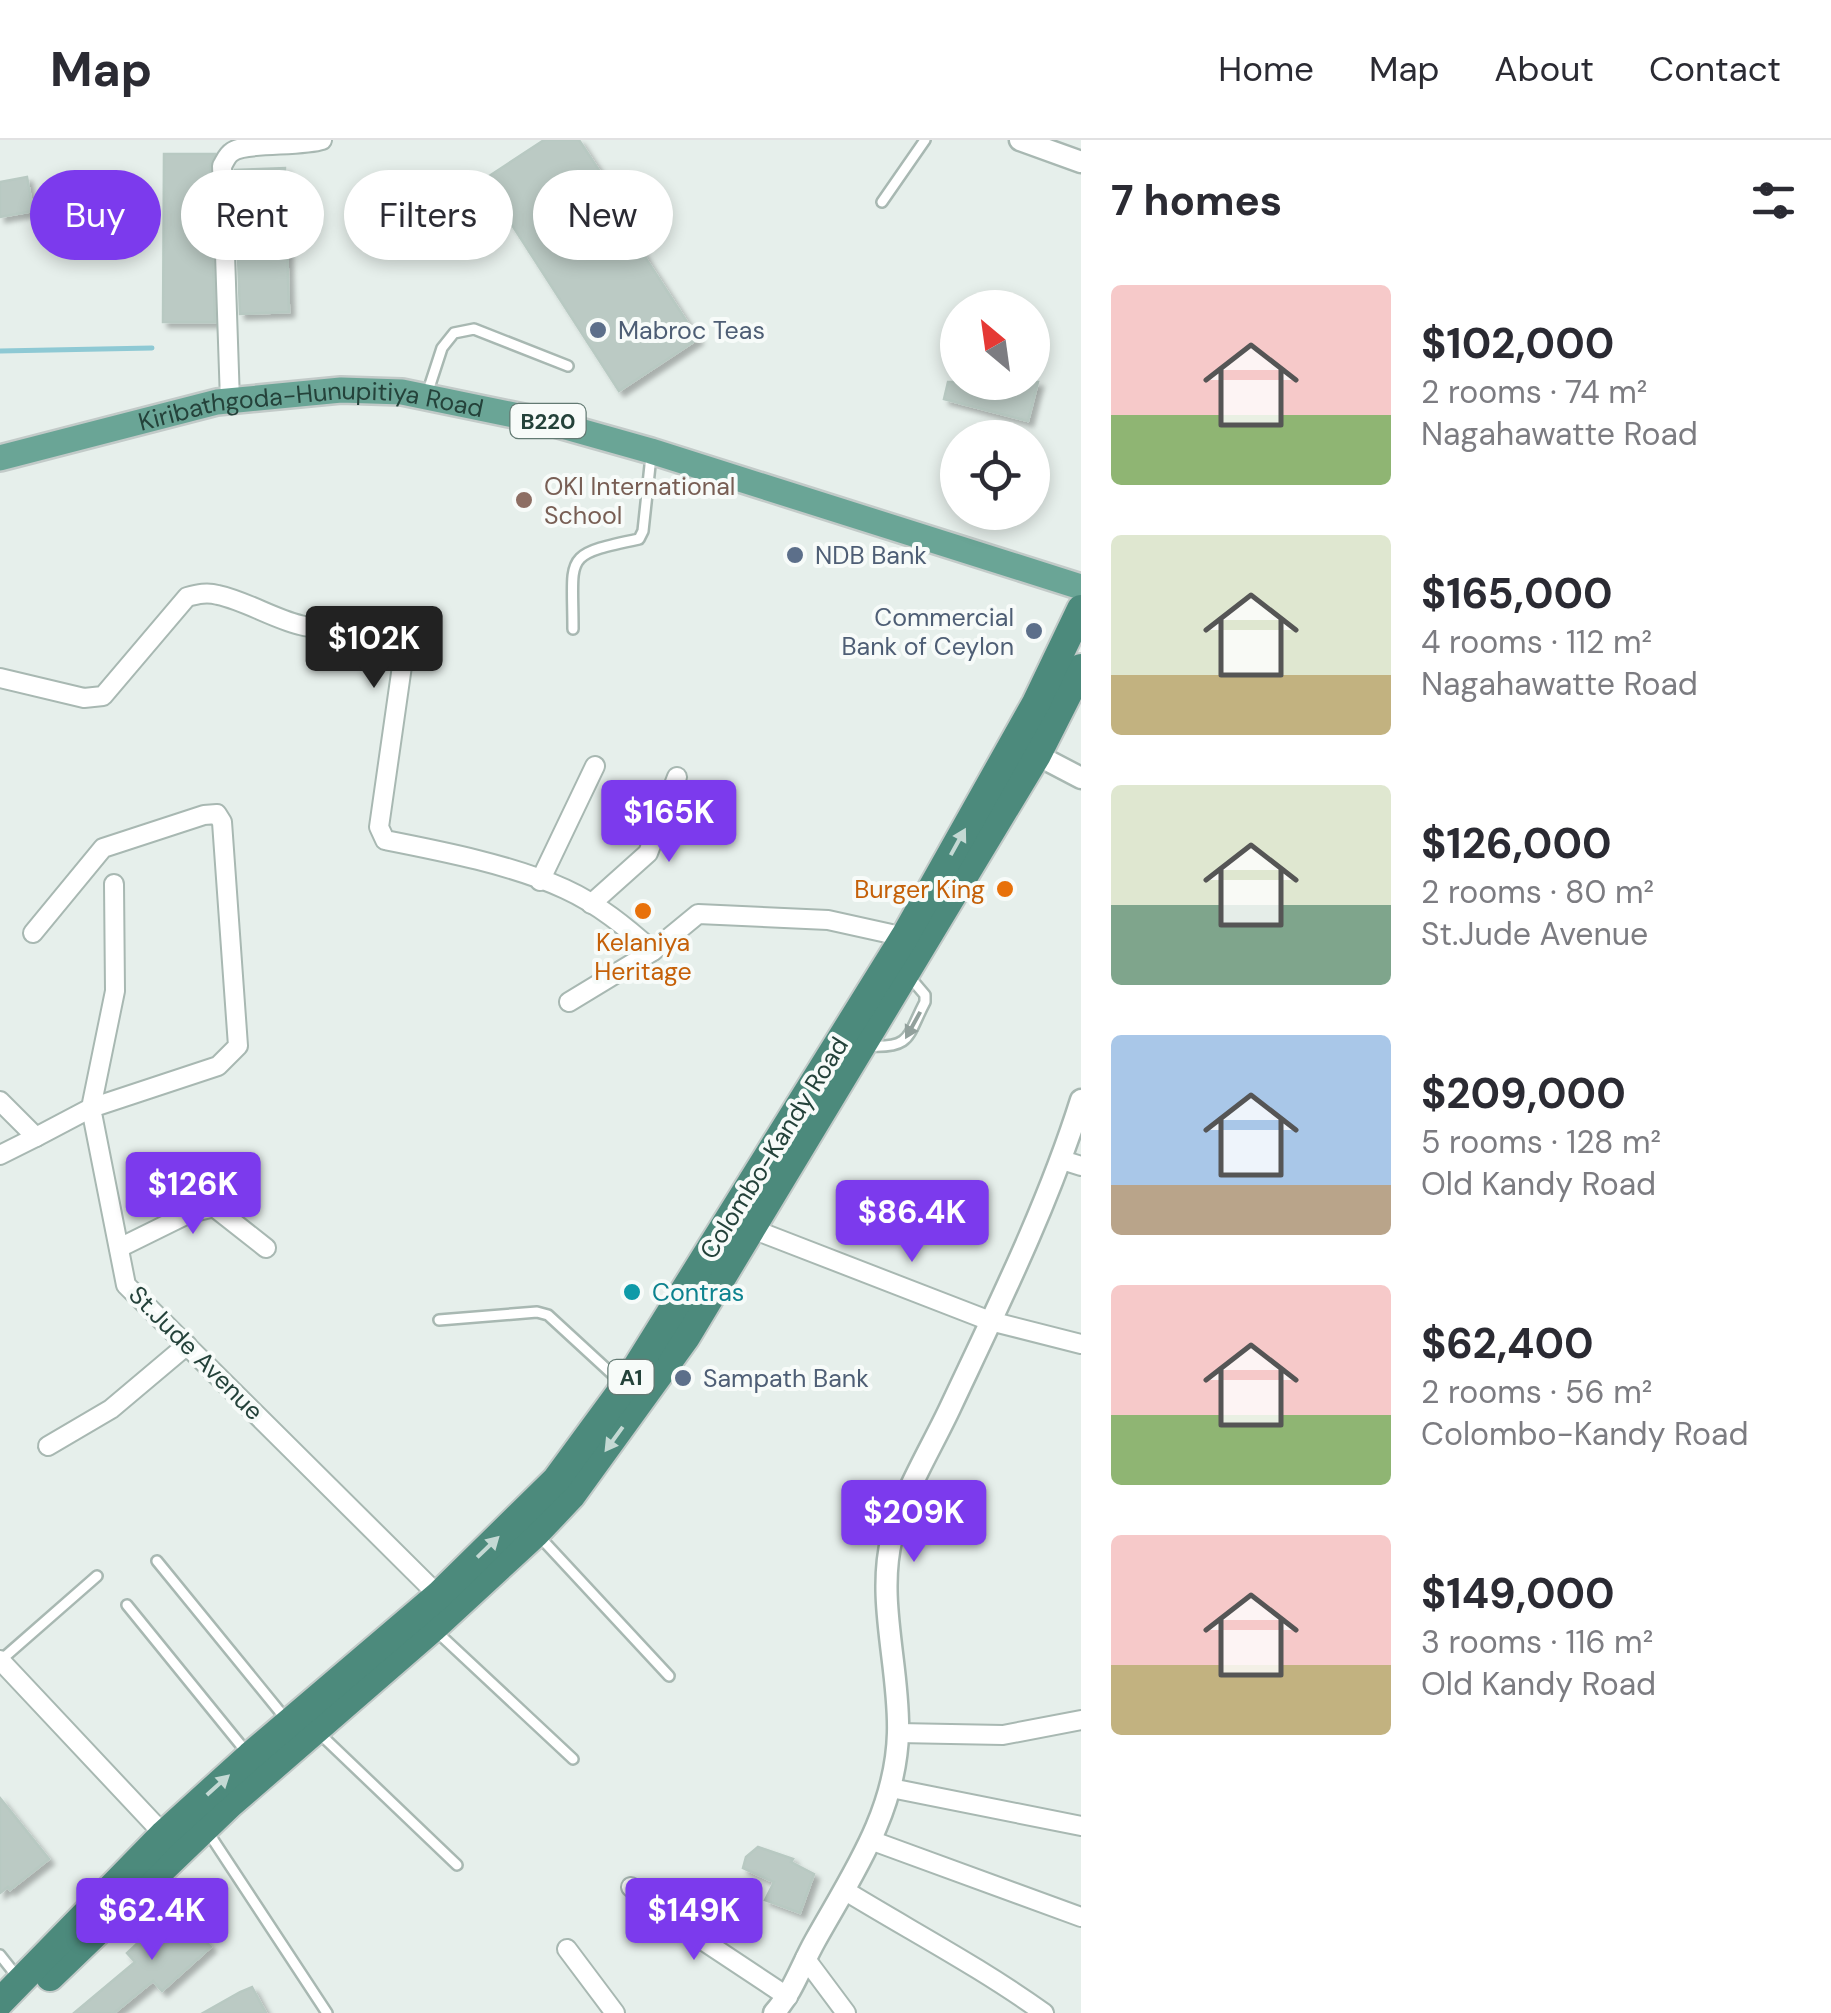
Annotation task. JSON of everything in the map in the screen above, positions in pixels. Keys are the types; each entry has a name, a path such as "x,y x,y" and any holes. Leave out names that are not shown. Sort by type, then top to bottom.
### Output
{"highway":[{"name":"Colombo-Kandy Road","path":"441,1611 556,1480 741,1224 862,1045 906,972 915,939 1081,609"},
{"name":"Colombo-Kandy Road","path":"0,2002 172,1842 205,1827 302,1726 536,1533 571,1496 686,1337 741,1224 915,939 1038,755 1081,668"},
{"name":"Colombo-Kandy Road","path":"15,2013 250,1756 302,1726"}],"main road":[{"name":"Kiribathgoda-Hunupitiya Road","path":"0,458 230,400 340,390 402,392 548,422 651,451 1081,587"}],"street":[{"path":"230,400 222,166 232,151 308,145 322,140"},
{"path":"1020,140 1081,162"},
{"path":"0,678 84,698 102,696 187,597 200,593 219,595 300,626 384,637 398,643 404,652 380,827 386,840 456,854 564,888 618,920 653,952"},
{"path":"1038,755 1081,778"},
{"path":"540,881 594,766"},
{"path":"590,904 648,853 677,777"},
{"path":"0,1155 91,1108 218,1066 238,1046 222,822 217,814 102,848 33,933"},
{"path":"91,1108 115,991 114,884"},
{"path":"569,1002 653,952 698,914 828,920 915,939"},
{"path":"774,2013 788,1996 873,1840 891,1788 898,1733 887,1573 892,1539 906,1498 990,1320 1072,1163 1081,1100"},
{"path":"0,1101 36,1137"},
{"name":"St.Jude Avenue","path":"91,1108 126,1284 441,1611"},
{"path":"119,1248 190,1213 214,1207 266,1248"},
{"path":"741,1224 990,1320 1081,1344"},
{"path":"48,1446 111,1410 187,1344"},
{"path":"0,1661 172,1842"},
{"path":"898,1733 1003,1735 1081,1720"},
{"path":"891,1788 1081,1826"},
{"path":"873,1840 1081,1917"},
{"path":"631,1887 666,1916 788,1996"},
{"path":"844,1890 984,1971 1044,2013"},
{"path":"567,1949 615,2013"},
{"path":"806,1958 846,2013"}],"lane":[{"path":"882,202 925,140"},
{"path":"426,396 442,348 454,333 474,329 568,366"},
{"path":"572,630 573,569 580,556 591,549 639,539 644,532 651,451"},
{"path":"439,1320 537,1312 548,1315 625,1386"},
{"path":"536,1533 669,1676"},
{"path":"157,1561 302,1726 457,1865"},
{"path":"0,1661 97,1576"},
{"path":"127,1605 250,1756"},
{"path":"441,1611 573,1759"},
{"path":"205,1827 327,2013"},
{"path":"0,1954 20,1981"}],"building":[{"path":"544,140 579,140 599,170 533,170 533,258 513,227 513,170 498,170"},
{"path":"164,154 215,154 210,170 181,170 181,260 213,260 215,322 163,322"},
{"path":"27,177 30,212 0,217 0,182"},
{"path":"238,260 288,260 289,312 240,314"},
{"path":"535,260 647,260 698,339 619,391"},
{"path":"948,400 1033,400 1028,420"},
{"path":"0,1798 49,1859 10,1890 8,1887 0,1893"},
{"path":"758,1847 793,1859 791,1862 814,1874 800,1913 765,1900 774,1882 743,1868 746,1857"},
{"path":"175,1908 211,1947 162,1991 153,1981 114,2013 74,2013 135,1962 127,1953"},
{"path":"252,1987 266,2013 203,2013 240,1992"}],"waterway":[{"path":"0,351 152,348"}],"place":[{"name":"Mabroc Teas","path":"598,330"},
{"name":"OKI International School","path":"524,500"},
{"name":"NDB Bank","path":"795,555"},
{"name":"Commercial Bank of Ceylon","path":"1034,631"},
{"name":"Burger King","path":"1005,889"},
{"name":"Kelaniya Heritage","path":"643,911"},
{"name":"Contras","path":"632,1292"},
{"name":"Sampath Bank","path":"683,1378"}]}
